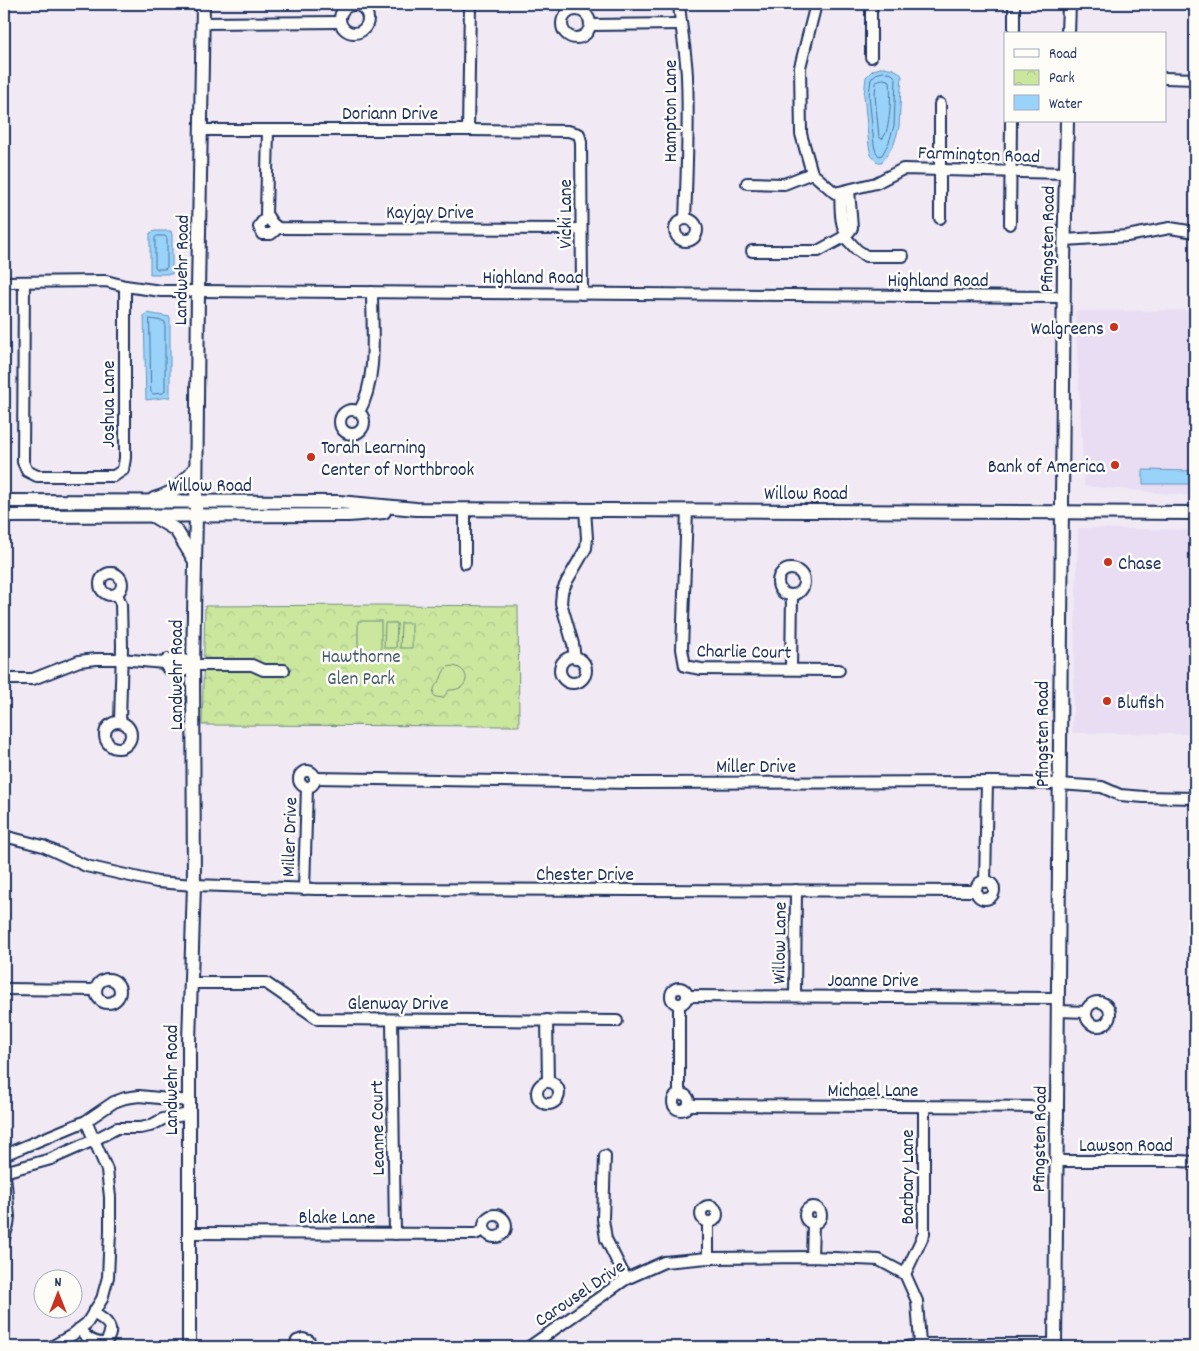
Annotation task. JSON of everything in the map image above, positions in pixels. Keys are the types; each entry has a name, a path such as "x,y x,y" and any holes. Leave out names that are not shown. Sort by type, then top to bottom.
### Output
{"main road":[{"name":"Landwehr Road","path":"189,1347 190,983 194,885 190,665 195,561 203,4"},
{"path":"1068,32 1069,4"},
{"name":"Pfingsten Road","path":"1055,1346 1059,784 1067,122"},
{"path":"144,502 171,493 182,485 196,467"},
{"name":"Willow Road","path":"4,501 144,502 196,509"},
{"name":"Willow Road","path":"4,516 153,515 196,509 340,502 416,509 1195,513"},
{"path":"153,515 176,530 195,561"}],"street":[{"path":"468,130 470,4"},
{"name":"Hampton Lane","path":"679,4 686,50 688,86 685,219"},
{"path":"752,251 818,251 846,234 852,228 845,190 835,193 812,173 801,134 800,67 816,4"},
{"path":"871,57 872,4"},
{"path":"1014,4 1014,32"},
{"path":"202,23 340,22"},
{"path":"590,25 681,24"},
{"path":"1166,78 1195,79"},
{"path":"940,104 940,218"},
{"path":"1010,224 1012,122"},
{"name":"Doriann Drive","path":"201,130 568,131 578,134"},
{"name":"Kayjay Drive","path":"268,131 266,214 268,217 263,220 259,227 262,234 271,234 278,228 581,229"},
{"name":"Vicki Lane","path":"578,134 581,142 582,294"},
{"name":"Farmington Road","path":"845,190 876,184 903,168 1066,173"},
{"path":"747,183 784,184 812,173"},
{"path":"268,217 278,228"},
{"path":"1065,240 1127,236 1170,228 1195,232"},
{"path":"846,234 857,250 866,256 903,256"},
{"name":"Highland Road","path":"4,282 106,281 125,286 162,291 1064,297"},
{"name":"Joshua Lane","path":"24,283 23,462 27,471 37,476 114,476 123,470 125,458 125,286"},
{"path":"360,412 372,372 372,292"},
{"path":"465,509 465,563"},
{"path":"575,658 573,644 561,603 562,592 586,548 585,510"},
{"name":"Charlie Court","path":"687,510 682,649 685,666 700,669 839,670"},
{"path":"117,594 121,604 120,722"},
{"path":"791,669 792,595"},
{"path":"4,679 33,679 79,661 121,658 164,663 168,669 185,670 190,665 252,665 263,670 284,670"},
{"name":"Miller Drive","path":"304,889 307,787 302,785 300,781 301,774 308,771 313,773 315,778 634,783 987,782 1059,784 1102,787 1120,795 1195,798"},
{"path":"985,882 987,782"},
{"name":"Chester Drive","path":"4,836 43,846 86,866 157,882 194,885 304,889 976,891"},
{"path":"985,882 990,883 993,888 993,893 985,899 980,898 976,891 978,884 985,882"},
{"name":"Willow Lane","path":"795,996 796,890"},
{"name":"Glenway Drive","path":"190,983 266,983 318,1019 617,1020"},
{"path":"681,988 686,991 688,996 684,1003 679,1005 672,1001 671,995 674,990 681,988"},
{"path":"4,989 96,990"},
{"name":"Joanne Drive","path":"688,996 1058,998"},
{"name":"Michael Lane","path":"679,1005 679,1094 689,1099 689,1105 1057,1107"},
{"path":"1058,1011 1086,1012"},
{"name":"Leanne Court","path":"392,1020 395,1234"},
{"path":"547,1020 548,1082"},
{"path":"4,1155 86,1122 114,1102 125,1098 140,1096 189,1107"},
{"name":"Barbary Lane","path":"905,1274 924,1234 924,1106"},
{"path":"4,1238 9,1216 4,1169 51,1158 117,1128 140,1128 189,1107"},
{"path":"51,1347 72,1335 87,1323 102,1299 108,1277 110,1197 107,1170 86,1122"},
{"path":"605,1156 603,1219 606,1239 626,1279"},
{"name":"Lawson Road","path":"1056,1161 1195,1162"},
{"path":"708,1223 708,1258"},
{"path":"812,1224 812,1257"},
{"name":"Blake Lane","path":"189,1233 475,1234 484,1230"},
{"name":"Carousel Drive","path":"529,1347 626,1279 664,1262 708,1258 812,1257 878,1260 905,1274"},
{"path":"905,1274 917,1301 920,1344"},
{"path":"79,1329 88,1339 96,1343 105,1343 110,1337 109,1324 93,1313"},
{"path":"294,1347 297,1341 303,1339 309,1341 312,1347"},
{"path":"906,1347 920,1344 1055,1346"}],"shaded area":[{"path":"1195,310 1195,496 1084,486 1075,311"},
{"path":"1078,528 1195,530 1195,734 1072,733"}],"green space":[{"name":"Hawthorne Glen Park","path":"205,606 518,606 519,726 202,725"},
{"path":"358,621 381,621 381,656 358,656"},
{"path":"385,623 397,623 396,648 384,648"},
{"path":"401,623 412,623 412,648 400,648"},
{"path":"453,666 459,668 466,675 465,684 456,689 449,690 443,698 436,697 433,694 435,686 445,670"}],"water":[{"path":"884,67 899,72 902,76 899,127 894,144 882,162 877,162 871,155 869,146 864,95 866,77 873,70"},
{"path":"155,231 171,231 172,274 150,274 150,233"},
{"path":"147,313 170,317 170,397 146,400 144,315"},
{"path":"1143,470 1195,471 1195,484 1143,484"}],"place":[{"name":"Walgreens","path":"1114,327"},
{"name":"Torah Learning Center of Northbrook","path":"311,457"},
{"name":"Bank of America","path":"1115,465"},
{"name":"Chase","path":"1108,562"},
{"name":"Blufish","path":"1107,701"}]}
